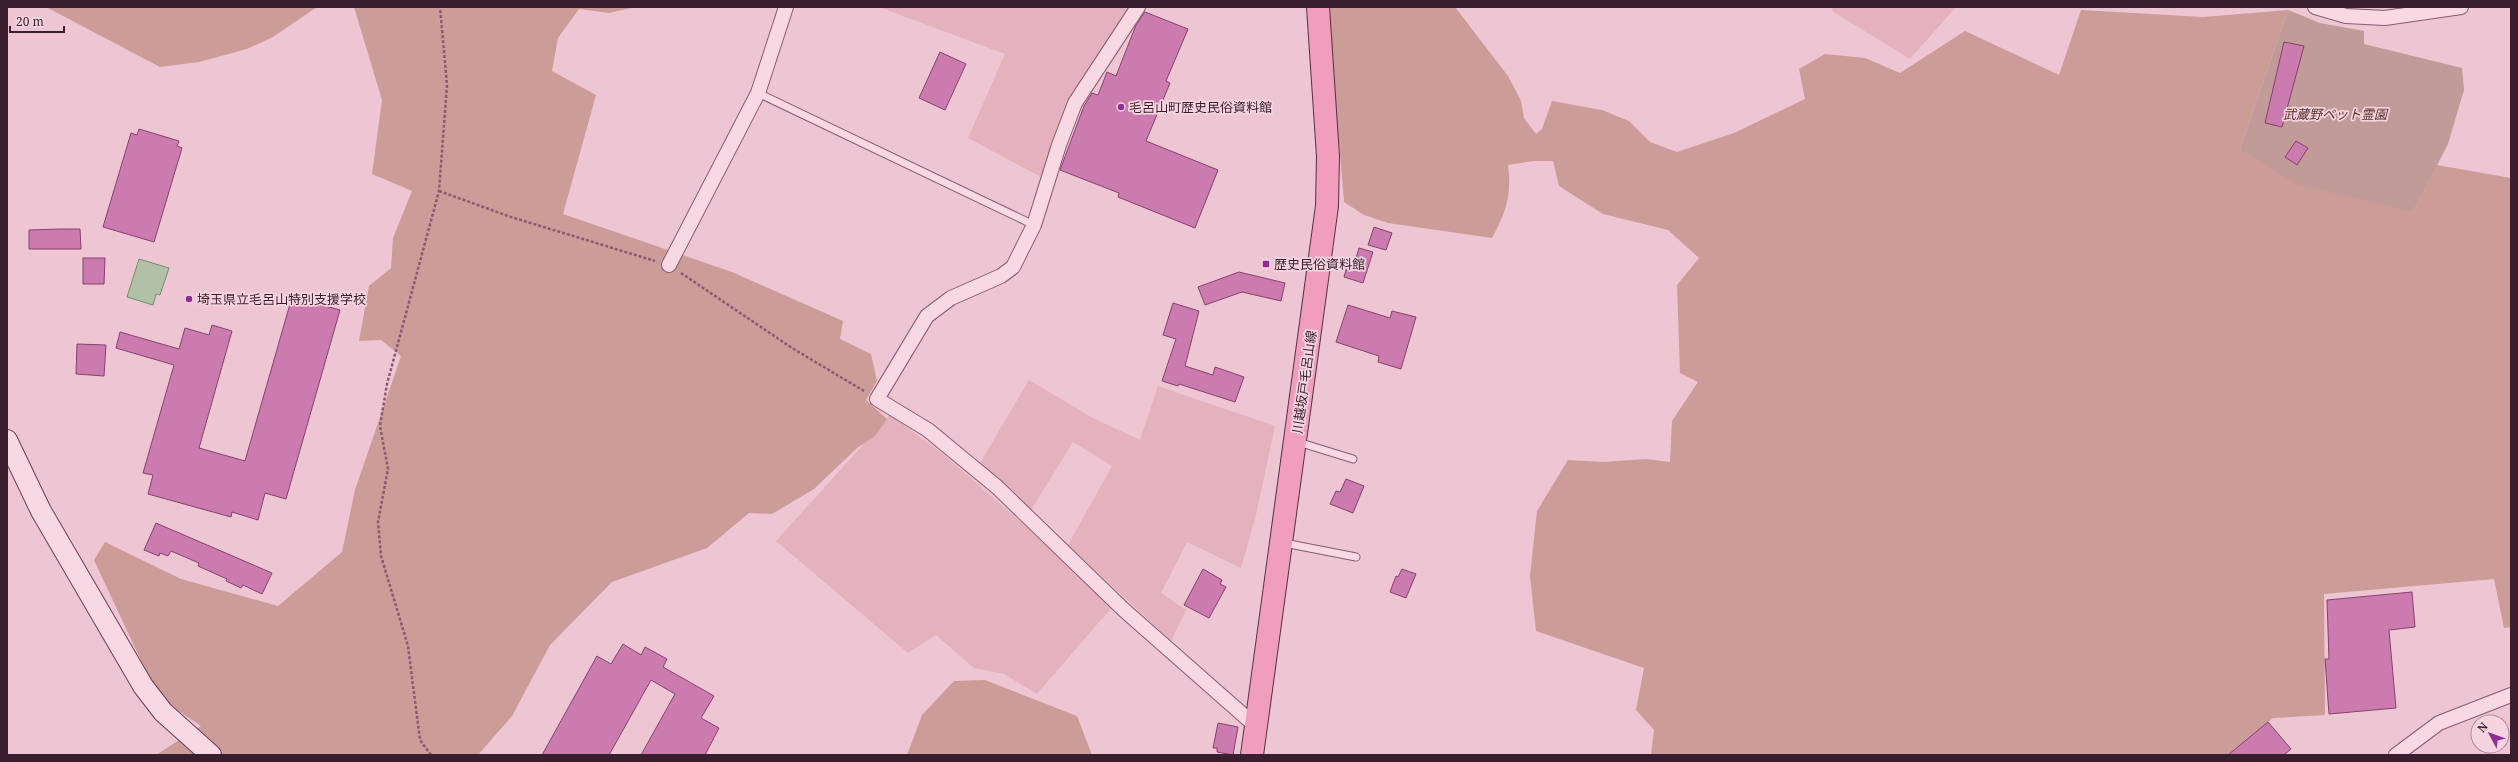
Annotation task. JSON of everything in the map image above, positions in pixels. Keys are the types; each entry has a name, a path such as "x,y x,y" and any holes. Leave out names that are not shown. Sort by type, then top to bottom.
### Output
{"main road":[{"name":"川越坂戸毛呂山線","path":"1256,747 1327,206 1328,156 1318,7"}],"street":[{"path":"669,265 758,92 786,7"},
{"path":"1138,7 1075,103 1059,144 1034,225 1013,267 1001,276 951,298 927,316 877,399 928,430 997,487 1124,610 1256,747"},
{"path":"2315,7 2346,16 2384,18 2461,7"},
{"path":"7,440 41,511 143,686 163,712 211,755"},
{"path":"2396,755 2439,723 2511,695"}],"lane":[{"path":"758,92 1034,225"},
{"path":"1296,441 1353,459"},
{"path":"1282,542 1356,557"}],"path":[{"path":"431,755 420,740 408,646 381,556 378,522 388,469 380,426 387,384 439,191 447,84 440,7"},
{"path":"439,191 626,254 669,265 792,348 877,399"}],"shaded area":[{"path":"46,7 317,7 273,37 247,49 199,62 160,67"},
{"path":"354,7 636,7 609,13 579,9 558,38 552,71 596,95 563,214 732,272 843,321 840,339 871,354 877,381 866,400 887,419 875,436 857,448 814,489 772,514 749,513 707,548 612,582 550,645 512,716 478,755 156,755 201,726 158,697 94,560 105,542 181,579 278,606 342,552 355,490 401,356 381,340 359,341 369,286 391,268 393,238 412,191 372,174 382,100"},
{"path":"879,7 1129,7 1070,102 1059,125 1041,177 968,138 1005,54"},
{"path":"1325,7 1455,7 1508,76 1521,101 1524,118 1536,134 1542,129 1552,101 1602,110 1629,121 1650,142 1677,152 1734,133 1805,99 1799,69 1825,54 1865,58 1900,73 1965,31 2059,75 2081,10 2203,17 2288,10 2240,149 2413,212 2437,165 2511,178 2511,627 2504,628 2494,579 2324,594 2325,715 2273,718 2228,755 1651,755 1654,730 1636,710 1644,668 1536,631 1530,576 1537,511 1568,460 1603,462 1646,459 1670,462 1672,421 1698,382 1680,373 1677,285 1699,258 1668,230 1603,214 1559,186 1553,161 1534,161 1508,165 1509,185 1507,203 1492,238 1388,223 1364,215 1344,202 1339,142 1333,115"},
{"path":"1833,7 1956,7 1910,59 1832,11"},
{"path":"139,259 169,268 160,295 156,294 153,305 127,297"},
{"path":"1029,380 1093,418 1140,440 1158,386 1275,426 1256,515 1241,568 1187,542 1161,593 1186,610 1171,641 1068,545 1112,466 1073,442 1031,510 980,463"},
{"path":"890,415 944,455 1028,528 1112,607 1037,694 1004,674 974,668 936,635 908,653 776,541"},
{"path":"985,680 1077,716 1092,755 907,755 922,715 954,681"}],"green space":[{"name":"武蔵野ペット霊園","path":"2288,10 2320,23 2364,31 2364,44 2462,68 2464,90 2448,144 2413,212 2296,184 2240,149"}],"building":[{"path":"1145,12 1188,29 1166,81 1170,83 1146,141 1218,170 1195,228 1118,197 1119,193 1060,170 1084,106 1092,93 1098,95 1107,72 1116,76 1136,25"},
{"path":"2284,42 2304,46 2282,127 2265,123"},
{"path":"940,52 966,64 945,110 919,98"},
{"path":"139,129 179,141 177,146 182,148 154,242 103,227 131,133 137,135"},
{"path":"2296,141 2308,148 2297,165 2285,157"},
{"path":"1374,227 1392,233 1386,250 1368,245"},
{"path":"80,229 81,249 29,249 29,230"},
{"path":"1359,248 1373,252 1363,283 1344,277 1348,263 1354,265"},
{"path":"83,258 105,258 104,284 83,284"},
{"path":"1239,272 1285,283 1281,301 1242,292 1205,305 1198,287"},
{"path":"292,297 340,310 286,499 265,493 258,520 232,512 231,517 148,494 153,475 143,473 174,365 116,348 120,332 179,349 185,328 209,335 212,325 232,331 199,448 245,461"},
{"path":"1173,303 1199,311 1185,366 1213,375 1215,367 1244,377 1235,402 1179,384 1178,386 1162,381 1176,339 1163,335"},
{"path":"1348,305 1390,318 1392,311 1416,317 1401,369 1378,362 1379,356 1336,342"},
{"path":"77,344 106,345 104,376 76,374"},
{"path":"1346,479 1364,486 1353,513 1330,504 1336,491 1340,492"},
{"path":"156,523 272,573 262,594 243,585 241,588 226,581 227,579 198,566 199,563 171,551 168,556 160,553 159,556 144,550"},
{"path":"1203,569 1222,580 1220,584 1226,587 1209,618 1184,605"},
{"path":"1402,569 1416,574 1406,598 1390,592 1396,576 1398,577"},
{"path":"2412,592 2415,627 2389,630 2396,708 2329,714 2325,659 2329,659 2327,600"},
{"path":"623,644 641,655 645,647 667,659 663,667 714,696 701,718 719,728 705,755 641,755 675,694 651,680 609,755 542,755 597,656 611,664"},
{"path":"2268,722 2291,749 2284,755 2228,755"},
{"path":"1218,723 1238,727 1233,755 1217,752 1217,748 1213,748"}],"place":[{"name":"毛呂山町歴史民俗資料館","path":"1121,107"},
{"name":"歴史民俗資料館","path":"1266,264"},
{"name":"埼玉県立毛呂山特別支援学校","path":"189,299"}]}
